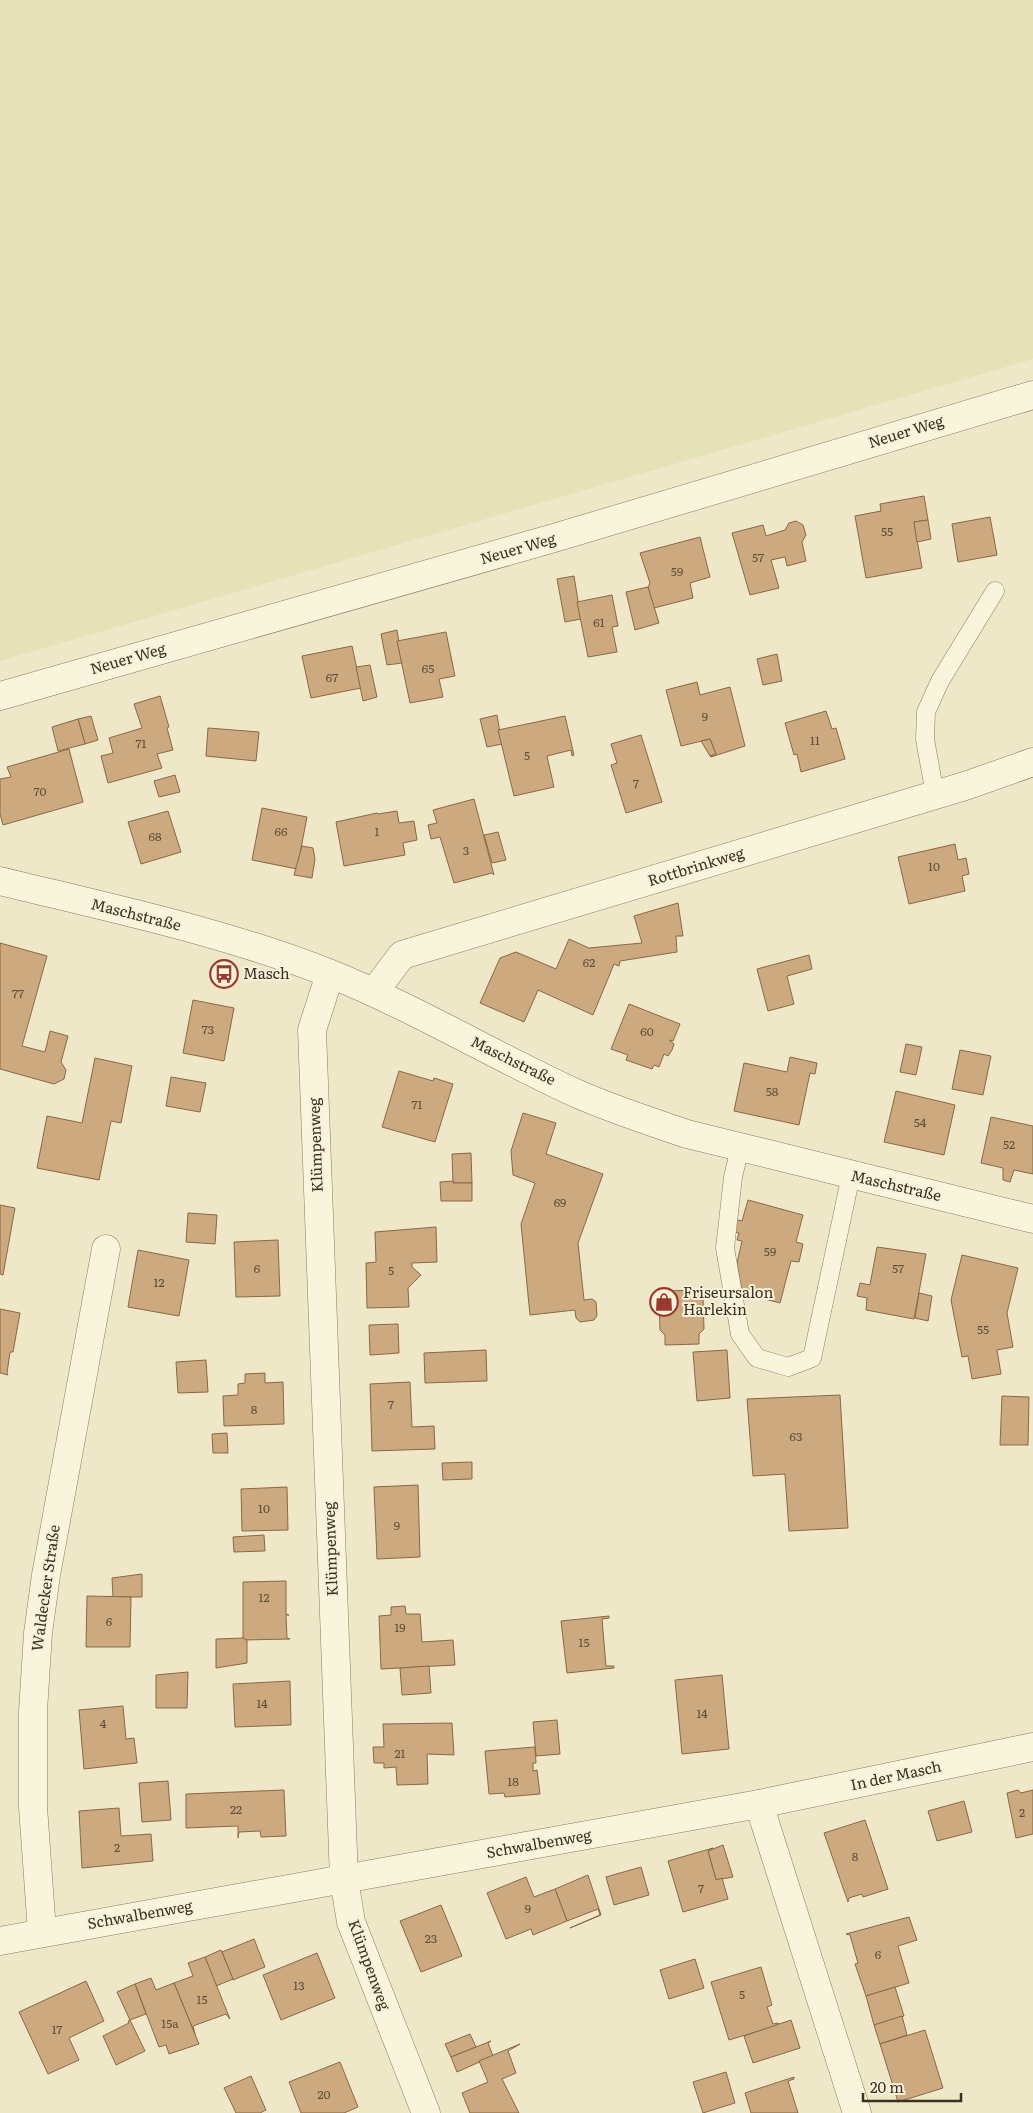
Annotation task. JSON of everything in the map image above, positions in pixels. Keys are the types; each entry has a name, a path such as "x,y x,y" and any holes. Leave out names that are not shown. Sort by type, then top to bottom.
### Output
{"street":[{"name":"Neuer Weg","path":"0,696 554,538 1033,395"},
{"name":"Rottbrinkweg","path":"374,992 402,956 935,795 1033,762"},
{"name":"Maschstraße","path":"0,881 185,927 255,948 330,974 374,992 580,1094 631,1115 687,1134 851,1176 1033,1219"},
{"name":"Klümpenweg","path":"330,974 312,1030 344,1879 351,1922 426,2113"},
{"name":"Waldecker Straße","path":"42,1932 33,1807 33,1711 38,1633 46,1575 106,1249"},
{"name":"In der Masch","path":"760,1804 1033,1748"},
{"name":"Schwalbenweg","path":"0,1941 760,1804"},
{"path":"760,1804 857,2113"}],"lane":[{"path":"935,795 925,739 926,712 940,681 995,591"},
{"path":"740,1148 733,1177 726,1248 740,1334 757,1358 788,1367 812,1358 851,1176"}],"shaded area":[{"path":"0,0 1033,0 1033,359 0,661"}],"building":[{"path":"924,496 928,520 914,522 922,568 866,578 855,516 881,511 880,504"},
{"path":"990,517 997,555 958,562 952,524"},
{"path":"928,520 931,539 917,542 914,522"},
{"path":"796,521 803,525 806,535 802,542 806,561 787,566 785,557 771,560 779,588 750,595 732,533 763,525 766,536 785,530 789,523"},
{"path":"700,537 710,577 690,583 693,598 654,608 648,587 650,583 640,553"},
{"path":"574,576 581,619 565,622 557,579"},
{"path":"648,587 659,623 635,630 626,592"},
{"path":"612,595 618,626 612,627 617,652 588,657 577,602"},
{"path":"397,630 402,663 387,665 381,634"},
{"path":"446,632 455,676 439,679 443,697 410,703 397,641"},
{"path":"352,646 361,688 311,698 302,656"},
{"path":"777,654 782,681 763,685 757,659"},
{"path":"370,665 377,697 363,701 356,667"},
{"path":"697,682 700,695 730,687 745,746 711,757 716,754 710,739 681,746 666,690"},
{"path":"160,696 173,750 157,754 162,768 108,783 101,756 113,753 109,738 142,728 134,704"},
{"path":"826,711 832,729 836,728 845,759 801,772 797,754 794,755 785,723"},
{"path":"497,715 502,744 487,747 480,719"},
{"path":"91,716 98,740 85,744 78,719"},
{"path":"565,716 574,755 572,756 571,750 547,756 554,787 514,796 498,730"},
{"path":"78,719 85,744 58,751 52,727"},
{"path":"208,728 259,732 256,761 206,756"},
{"path":"641,735 662,802 626,813 611,765 617,763 611,744"},
{"path":"710,739 716,754 710,756 701,741"},
{"path":"69,749 83,802 3,825 0,814 0,779 11,777 7,767"},
{"path":"175,775 180,792 159,797 154,781"},
{"path":"474,799 494,875 492,873 454,883 440,837 431,839 428,825 437,823 433,810"},
{"path":"262,808 307,817 297,869 252,860"},
{"path":"168,811 181,852 141,864 128,822"},
{"path":"397,811 399,823 414,821 417,840 403,843 405,855 344,866 336,822 377,813"},
{"path":"498,832 506,860 492,863 484,835"},
{"path":"955,844 958,860 966,858 969,874 962,876 965,891 909,904 898,857"},
{"path":"302,846 313,848 315,859 312,878 294,875"},
{"path":"678,903 683,936 676,936 677,952 620,961 619,966 614,964 593,1015 538,990 524,1022 480,1003 500,958 516,952 556,969 569,939 589,948 642,943 634,916"},
{"path":"0,943 47,956 22,1046 45,1052 50,1031 68,1036 61,1062 66,1070 64,1079 54,1084 0,1069"},
{"path":"809,955 812,969 787,976 794,1004 768,1011 757,969"},
{"path":"193,1000 234,1008 224,1061 183,1053"},
{"path":"629,1004 680,1024 673,1041 669,1040 674,1044 672,1050 668,1056 664,1054 659,1067 654,1065 652,1069 626,1060 628,1055 611,1049"},
{"path":"906,1044 922,1047 916,1075 900,1072"},
{"path":"960,1050 991,1056 983,1095 952,1089"},
{"path":"790,1057 817,1063 815,1074 810,1073 799,1125 734,1111 744,1063 787,1072"},
{"path":"95,1058 132,1066 121,1123 111,1121 99,1180 37,1168 47,1116 82,1123"},
{"path":"399,1071 433,1081 434,1078 453,1084 435,1142 382,1127"},
{"path":"171,1077 206,1083 200,1112 166,1106"},
{"path":"896,1091 955,1105 944,1155 884,1142"},
{"path":"523,1113 556,1123 546,1154 603,1174 578,1243 584,1300 592,1299 596,1302 597,1316 594,1320 580,1322 576,1318 575,1310 530,1315 521,1224 535,1183 513,1175 511,1151"},
{"path":"991,1117 1033,1126 1033,1174 1014,1170 1010,1182 1003,1180 1003,1168 981,1163"},
{"path":"471,1153 472,1183 453,1183 452,1154"},
{"path":"453,1181 453,1183 472,1183 472,1201 441,1201 440,1182"},
{"path":"748,1200 803,1215 796,1242 803,1244 799,1262 791,1261 780,1303 742,1293 737,1263 742,1241 737,1240 739,1233 734,1232 734,1219 742,1221"},
{"path":"0,1205 15,1208 3,1275 0,1274"},
{"path":"188,1213 217,1215 215,1244 186,1242"},
{"path":"436,1227 437,1262 412,1263 412,1267 421,1275 408,1288 409,1307 367,1308 366,1263 376,1262 375,1232"},
{"path":"278,1240 280,1296 236,1297 234,1242"},
{"path":"877,1247 926,1254 914,1319 866,1310 867,1298 857,1296 860,1283 870,1285"},
{"path":"138,1250 189,1260 179,1316 128,1307"},
{"path":"962,1255 1018,1268 1007,1313 1013,1347 997,1350 1001,1374 972,1379 968,1356 962,1357 951,1300"},
{"path":"698,1290 703,1297 704,1329 699,1334 699,1344 665,1345 665,1335 660,1330 659,1296 664,1291"},
{"path":"919,1293 932,1296 928,1321 915,1318"},
{"path":"0,1309 20,1313 13,1352 10,1352 8,1375 0,1373"},
{"path":"398,1324 399,1353 370,1355 369,1325"},
{"path":"486,1350 487,1381 425,1383 424,1353"},
{"path":"727,1350 730,1398 697,1401 693,1352"},
{"path":"206,1360 208,1392 178,1393 176,1362"},
{"path":"265,1373 265,1383 283,1382 284,1424 224,1426 223,1396 238,1395 238,1384 245,1383 245,1374"},
{"path":"410,1382 412,1427 434,1426 435,1449 372,1451 370,1384"},
{"path":"840,1395 848,1528 789,1531 785,1474 753,1476 747,1399"},
{"path":"1002,1396 1029,1397 1028,1445 1000,1445"},
{"path":"227,1433 228,1453 213,1453 212,1434"},
{"path":"472,1462 472,1479 443,1480 442,1463"},
{"path":"418,1485 420,1557 377,1559 374,1487"},
{"path":"287,1487 288,1530 242,1531 241,1489"},
{"path":"264,1535 265,1551 234,1552 233,1537"},
{"path":"142,1574 142,1597 113,1597 112,1578"},
{"path":"286,1581 286,1614 289,1615 286,1615 287,1638 290,1639 243,1640 243,1582"},
{"path":"87,1596 131,1597 130,1647 86,1647"},
{"path":"405,1606 406,1614 420,1614 422,1642 453,1640 455,1665 381,1669 379,1616 391,1615 391,1607"},
{"path":"609,1616 609,1618 602,1619 606,1666 614,1666 614,1668 567,1673 561,1621"},
{"path":"243,1638 247,1640 247,1663 216,1668 216,1639"},
{"path":"429,1666 431,1693 402,1695 400,1668"},
{"path":"188,1672 187,1708 156,1708 156,1675"},
{"path":"722,1675 729,1749 682,1754 675,1680"},
{"path":"290,1681 291,1725 235,1727 233,1684"},
{"path":"123,1706 126,1739 134,1738 137,1763 84,1769 79,1710"},
{"path":"557,1720 560,1754 536,1756 533,1722"},
{"path":"452,1723 454,1755 427,1754 428,1784 397,1785 396,1767 384,1768 384,1763 374,1763 373,1747 384,1747 383,1724"},
{"path":"535,1747 536,1763 533,1763 533,1771 537,1770 540,1794 505,1797 504,1793 489,1794 485,1751"},
{"path":"168,1781 171,1820 142,1822 139,1783"},
{"path":"284,1790 286,1836 261,1837 260,1831 239,1832 238,1838 238,1826 186,1828 186,1794"},
{"path":"1018,1790 1021,1793 1033,1790 1033,1834 1016,1838 1007,1793"},
{"path":"964,1801 972,1832 937,1841 928,1811"},
{"path":"119,1808 121,1836 151,1834 153,1861 82,1868 79,1811"},
{"path":"865,1820 888,1889 863,1897 862,1894 849,1898 848,1902 824,1833"},
{"path":"723,1845 733,1877 716,1880 708,1851"},
{"path":"713,1848 708,1851 716,1880 722,1878 728,1899 683,1912 668,1861"},
{"path":"641,1867 649,1895 614,1905 606,1877"},
{"path":"588,1875 601,1915 570,1928 600,1915 598,1909 567,1921 555,1889"},
{"path":"526,1877 534,1897 555,1889 567,1921 533,1935 531,1929 506,1939 487,1893"},
{"path":"441,1905 462,1956 421,1972 400,1921"},
{"path":"909,1917 917,1940 898,1946 909,1983 866,1996 855,1964 858,1963 850,1935 846,1934"},
{"path":"254,1939 265,1967 233,1980 222,1952"},
{"path":"221,1950 233,1979 216,1986 205,1957"},
{"path":"317,1953 335,1998 281,2020 263,1975"},
{"path":"205,1957 230,2019 226,2014 193,2026 195,2034 174,1983 193,1976 188,1963"},
{"path":"695,1959 704,1988 669,1999 660,1970"},
{"path":"761,1967 772,2005 767,2007 773,2024 778,2023 779,2025 729,2040 711,1982"},
{"path":"151,1978 156,1990 174,1983 199,2044 169,2054 166,2045 159,2047 135,1984"},
{"path":"86,1981 104,2021 69,2038 79,2060 48,2074 19,2012"},
{"path":"135,1984 146,2014 130,2020 117,1992"},
{"path":"895,1987 904,2016 874,2025 866,1996"},
{"path":"902,2016 907,2035 880,2044 874,2025"},
{"path":"130,2020 145,2051 116,2065 103,2036 129,2023 128,2021"},
{"path":"791,2020 800,2048 753,2063 744,2036"},
{"path":"925,2030 943,2088 898,2102 880,2044"},
{"path":"470,2034 476,2047 451,2057 445,2044"},
{"path":"491,2041 488,2043 493,2056 457,2072 451,2057"},
{"path":"520,2044 508,2051 516,2073 502,2079 519,2113 470,2113 462,2093 488,2082 479,2061"},
{"path":"340,2062 358,2107 344,2113 301,2113 289,2082"},
{"path":"726,2072 735,2103 703,2113 693,2082"},
{"path":"251,2076 266,2110 260,2113 236,2113 224,2088"},
{"path":"794,2077 794,2079 788,2081 798,2113 751,2113 745,2093"}],"place":[{"name":"Masch","path":"224,974"},
{"name":"Friseursalon Harlekin","path":"664,1302"}]}
